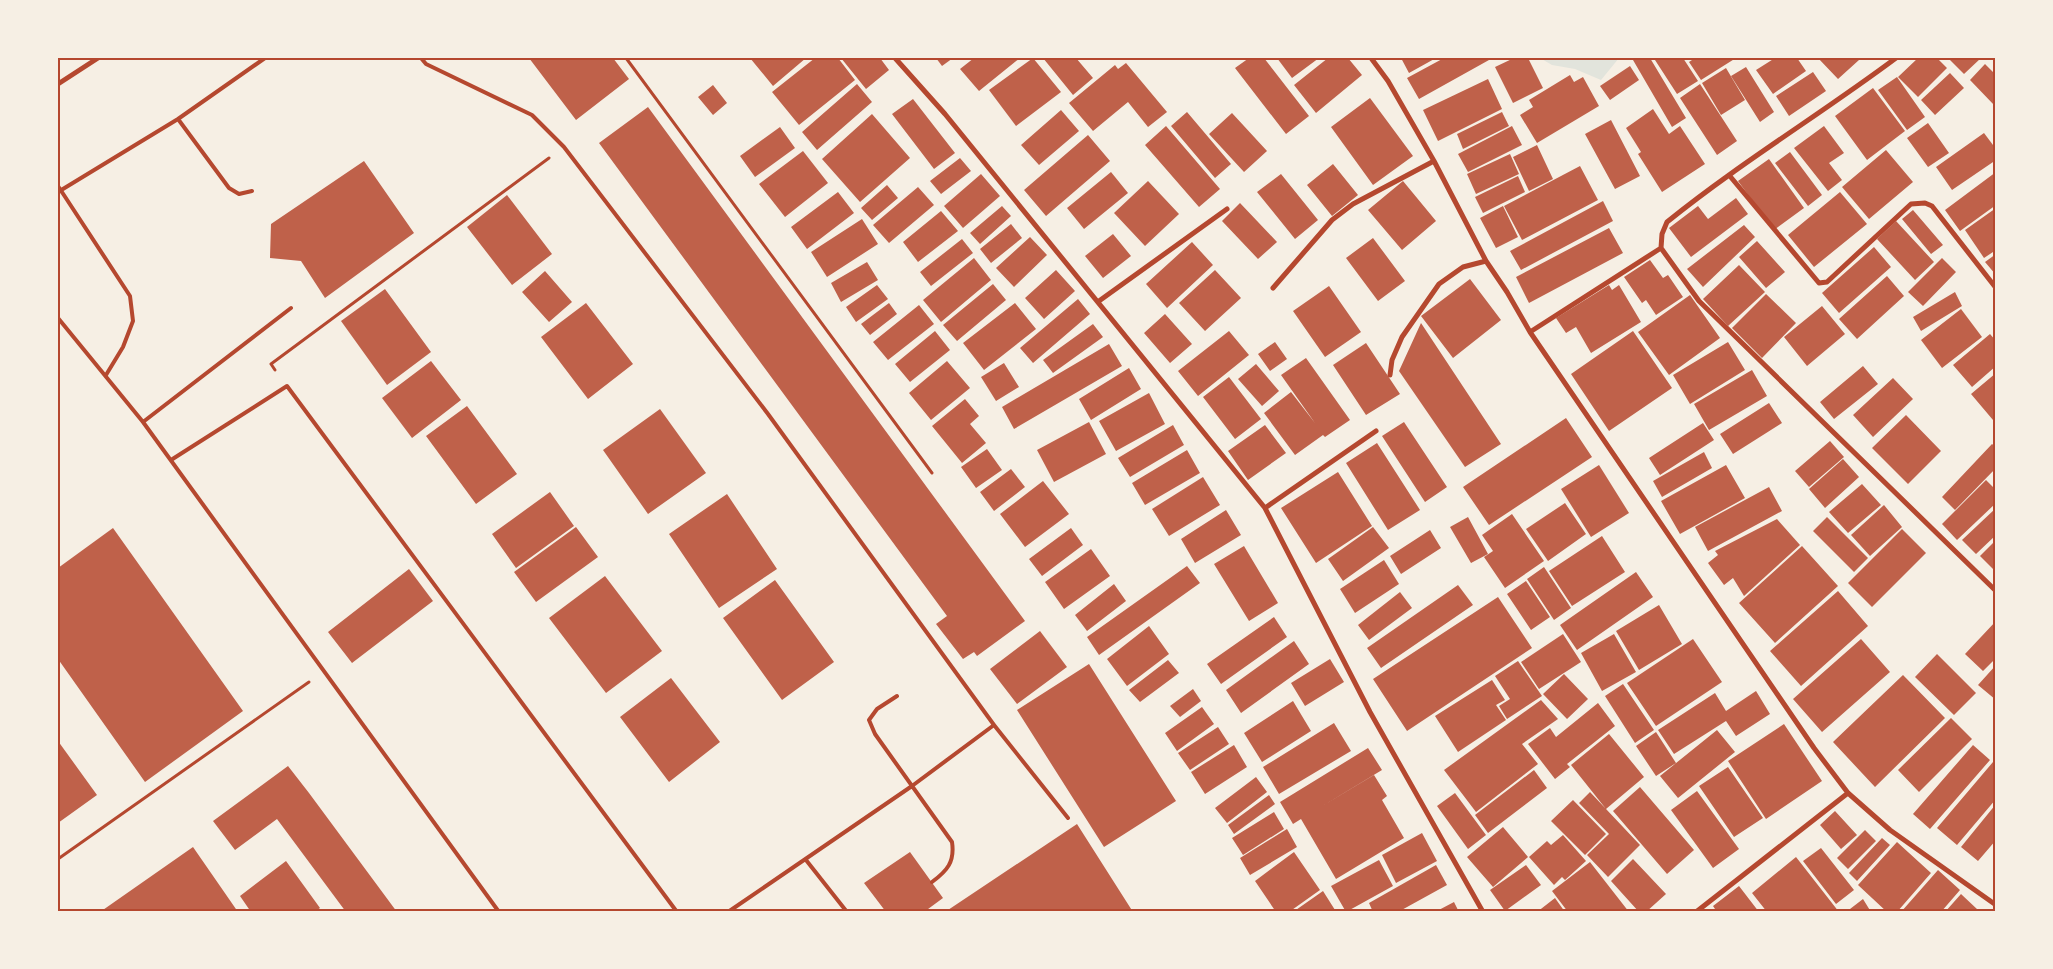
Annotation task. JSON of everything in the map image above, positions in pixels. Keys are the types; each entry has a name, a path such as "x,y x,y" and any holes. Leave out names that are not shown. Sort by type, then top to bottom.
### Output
{"street":[{"path":"58,84 98,58"},
{"path":"895,58 945,114 1099,301 1265,508 1370,712 1483,912"},
{"path":"1371,58 1388,81 1434,161 1486,261 1507,292 1530,332 1814,748 1848,793 1890,830 1996,906"},
{"path":"1896,58 1835,103 1728,175 1669,220 1662,234 1661,248 1699,301 1996,591"},
{"path":"1273,288 1339,214 1353,204 1434,161"},
{"path":"1728,175 1819,283 1827,282 1911,204 1925,203 1932,206 1996,288"},
{"path":"1099,301 1227,209"},
{"path":"1530,332 1661,248"},
{"path":"1390,375 1392,360 1402,337 1439,284 1463,267 1486,261"},
{"path":"1265,508 1376,431"},
{"path":"1696,912 1848,793"}],"lane":[{"path":"106,375 123,347 133,321 130,296 58,189 178,119 265,58"},
{"path":"421,58 426,64 532,115 564,147 774,422 994,725 1068,818"},
{"path":"178,119 229,188 239,194 252,191"},
{"path":"143,422 291,308"},
{"path":"58,318 143,422 326,670 499,912"},
{"path":"171,460 287,386 677,912"},
{"path":"897,696 877,708 869,720 875,734 952,842 954,853 951,863 945,873 932,882"},
{"path":"728,912 912,786 994,725"},
{"path":"806,860 847,912"}],"path":[{"path":"626,58 932,473"},
{"path":"271,364 564,147"},
{"path":"58,859 326,670"}],"shaded area":[{"path":"1540,58 1619,58 1601,80 1575,69 1552,65"}],"building":[{"path":"529,58 613,58 629,79 576,120"},
{"path":"750,58 806,58 773,86"},
{"path":"815,58 838,58 855,80 799,125 772,92"},
{"path":"841,58 880,58 889,70 866,89"},
{"path":"936,58 953,58 942,66"},
{"path":"974,58 1020,58 979,91 960,69"},
{"path":"1033,58 1061,92 1016,126 989,90"},
{"path":"1043,58 1076,58 1093,78 1073,95"},
{"path":"1249,58 1264,58 1309,116 1286,134 1235,68"},
{"path":"1277,58 1319,58 1292,78"},
{"path":"1328,58 1348,58 1362,75 1316,113 1294,85"},
{"path":"1401,58 1436,58 1409,73"},
{"path":"1444,58 1488,58 1489,60 1419,99 1407,78"},
{"path":"1514,58 1528,58 1543,88 1513,103 1495,67"},
{"path":"1637,58 1650,58 1686,118 1672,127 1633,60"},
{"path":"1659,58 1683,58 1698,81 1677,94 1655,60"},
{"path":"1695,58 1736,58 1701,80 1689,62"},
{"path":"1775,58 1797,58 1806,71 1773,94 1756,70"},
{"path":"1818,58 1856,58 1859,60 1838,79"},
{"path":"1918,58 1937,58 1947,68 1918,97 1898,77"},
{"path":"1948,58 1981,58 1964,74"},
{"path":"1126,63 1167,112 1148,127 1128,102 1093,131 1069,103 1115,65 1118,69"},
{"path":"1985,64 1996,75 1994,105 1970,80"},
{"path":"1630,66 1639,80 1610,100 1600,86"},
{"path":"1746,67 1774,112 1760,122 1731,76"},
{"path":"1726,68 1745,100 1721,115 1702,83"},
{"path":"1813,72 1826,91 1789,116 1776,96"},
{"path":"1950,73 1964,88 1935,115 1921,100"},
{"path":"1570,75 1574,82 1583,77 1599,106 1537,143 1520,115 1533,107 1529,100"},
{"path":"1897,77 1925,117 1907,130 1878,90"},
{"path":"1488,79 1502,109 1438,141 1423,110"},
{"path":"857,84 872,102 817,150 802,132"},
{"path":"1700,84 1737,141 1717,155 1680,98"},
{"path":"713,85 727,103 713,115 698,97"},
{"path":"1873,88 1905,131 1867,160 1835,116"},
{"path":"1370,98 1413,156 1373,185 1331,127"},
{"path":"913,99 955,153 934,169 892,114"},
{"path":"648,107 1025,621 977,656 974,652 963,659 936,624 947,616 599,143"},
{"path":"1653,109 1669,134 1680,126 1705,164 1662,192 1638,154 1641,152 1626,128"},
{"path":"1061,110 1079,131 1039,165 1021,145"},
{"path":"1187,112 1231,164 1215,178 1171,126"},
{"path":"1502,112 1509,126 1463,149 1457,134"},
{"path":"1232,113 1267,151 1244,172 1209,134"},
{"path":"872,114 910,158 860,202 822,159"},
{"path":"1611,120 1640,176 1615,189 1585,134"},
{"path":"1928,123 1949,153 1928,167 1907,138"},
{"path":"1166,126 1220,189 1199,207 1145,145"},
{"path":"1512,126 1522,145 1468,172 1458,154"},
{"path":"1824,126 1844,153 1829,163 1842,180 1828,191 1794,148"},
{"path":"780,127 795,148 755,177 740,156"},
{"path":"1984,133 1996,149 1996,160 1952,190 1936,167"},
{"path":"1088,135 1110,161 1046,216 1024,190"},
{"path":"1537,145 1553,179 1529,191 1513,157"},
{"path":"1886,150 1913,182 1869,219 1842,187"},
{"path":"803,151 828,183 785,217 759,184"},
{"path":"1790,152 1822,195 1808,206 1775,163"},
{"path":"1510,154 1519,174 1476,194 1467,174"},
{"path":"960,158 971,171 941,194 930,181"},
{"path":"1769,159 1804,208 1774,230 1738,181"},
{"path":"364,161 414,233 325,298 301,261 270,258 271,224"},
{"path":"1333,164 1358,195 1332,216 1307,185"},
{"path":"1580,166 1598,200 1522,240 1504,206"},
{"path":"1111,172 1128,193 1084,229 1067,208"},
{"path":"1996,172 1996,205 1960,231 1945,210"},
{"path":"981,174 1000,196 963,228 944,206"},
{"path":"1281,174 1318,220 1295,239 1257,192"},
{"path":"1518,176 1525,192 1483,213 1475,197"},
{"path":"1148,181 1179,214 1145,246 1114,213"},
{"path":"1403,181 1436,221 1402,250 1368,210"},
{"path":"887,185 898,198 872,220 861,208"},
{"path":"918,187 934,205 889,243 873,225"},
{"path":"838,192 854,213 807,249 791,227"},
{"path":"1840,192 1867,224 1814,267 1788,235"},
{"path":"507,195 552,254 512,285 467,227"},
{"path":"1736,198 1748,214 1691,257 1669,228 1698,206 1708,219"},
{"path":"1603,201 1613,221 1521,270 1510,251"},
{"path":"1240,203 1277,242 1258,259 1222,221"},
{"path":"1002,206 1011,216 980,244 970,233"},
{"path":"1503,206 1518,237 1496,248 1480,218"},
{"path":"1996,208 1996,250 1984,258 1965,230"},
{"path":"1913,210 1943,245 1931,254 1902,219"},
{"path":"941,211 958,231 918,262 903,242"},
{"path":"862,219 878,244 827,277 811,252"},
{"path":"1896,221 1934,262 1915,280 1877,239"},
{"path":"1011,224 1022,238 991,263 980,249"},
{"path":"1744,225 1755,237 1703,287 1687,269"},
{"path":"1609,228 1623,253 1529,303 1516,277"},
{"path":"1113,234 1131,256 1103,278 1085,256"},
{"path":"1030,237 1047,255 1014,287 996,268"},
{"path":"1373,238 1405,281 1378,301 1346,258"},
{"path":"962,239 973,253 931,286 920,272"},
{"path":"1757,241 1785,272 1766,288 1739,257"},
{"path":"1192,242 1213,265 1167,308 1146,284"},
{"path":"1874,247 1891,267 1839,313 1822,293"},
{"path":"1996,254 1996,275 1985,262"},
{"path":"974,258 991,280 941,322 923,300"},
{"path":"1942,258 1956,272 1923,306 1908,292"},
{"path":"1650,260 1663,278 1668,275 1683,297 1656,315 1646,300 1642,303 1624,277"},
{"path":"867,262 878,280 841,302 831,283"},
{"path":"1739,265 1765,292 1728,326 1703,299"},
{"path":"1056,270 1075,291 1044,319 1025,298"},
{"path":"1215,270 1241,298 1205,331 1179,303"},
{"path":"545,271 572,302 549,322 522,292"},
{"path":"1887,276 1904,296 1857,339 1839,319"},
{"path":"1470,279 1501,320 1453,358 1421,316"},
{"path":"993,284 1006,300 957,341 943,325"},
{"path":"877,285 888,299 856,322 846,307"},
{"path":"1609,285 1612,290 1619,285 1641,322 1591,353 1576,327 1566,333 1556,318"},
{"path":"1329,286 1361,332 1325,357 1293,311"},
{"path":"385,289 431,352 387,385 341,321"},
{"path":"1955,292 1962,306 1921,331 1913,317"},
{"path":"1766,294 1796,323 1762,358 1732,328"},
{"path":"1690,295 1720,338 1669,375 1638,332"},
{"path":"1078,299 1090,314 1033,363 1020,348"},
{"path":"586,303 633,364 588,399 541,337"},
{"path":"889,303 897,314 870,335 861,324"},
{"path":"1015,303 1036,329 984,370 963,343"},
{"path":"919,305 934,324 888,360 873,342"},
{"path":"1822,306 1845,334 1807,366 1784,337"},
{"path":"1961,309 1982,337 1942,368 1921,340"},
{"path":"1165,314 1192,344 1170,363 1144,333"},
{"path":"1421,323 1501,444 1465,467 1399,371"},
{"path":"1093,324 1103,337 1053,373 1043,360"},
{"path":"935,331 950,350 910,382 895,364"},
{"path":"1229,331 1249,355 1198,396 1178,371"},
{"path":"1633,331 1672,388 1609,431 1571,374"},
{"path":"1990,334 1996,341 1996,366 1972,387 1953,365"},
{"path":"1275,342 1287,359 1270,371 1258,354"},
{"path":"1728,342 1745,370 1690,404 1673,375"},
{"path":"1366,343 1400,394 1366,415 1333,365"},
{"path":"1109,344 1122,366 1014,429 1002,407"},
{"path":"1306,358 1350,420 1325,437 1323,435 1295,455 1264,413 1291,392 1315,423 1281,375"},
{"path":"431,361 461,400 412,438 382,398"},
{"path":"947,361 970,388 931,420 909,393"},
{"path":"1004,363 1019,387 996,401 981,377"},
{"path":"1256,364 1279,391 1262,406 1238,379"},
{"path":"1863,366 1878,384 1834,419 1820,402"},
{"path":"1129,368 1141,389 1091,420 1079,399"},
{"path":"1752,370 1767,396 1709,430 1694,404"},
{"path":"1996,373 1996,418 1993,420 1971,394"},
{"path":"1229,377 1261,419 1235,439 1203,397"},
{"path":"1893,378 1913,399 1873,437 1853,415"},
{"path":"1149,393 1165,424 1116,451 1099,421"},
{"path":"965,399 979,416 970,424 986,443 962,463 932,426"},
{"path":"1769,403 1782,423 1733,454 1720,434"},
{"path":"467,406 517,474 476,504 426,436"},
{"path":"660,409 706,473 648,514 603,450"},
{"path":"1906,415 1941,451 1908,484 1872,448"},
{"path":"1566,418 1592,457 1489,525 1463,487"},
{"path":"1089,422 1106,454 1054,482 1037,450"},
{"path":"1404,422 1447,487 1425,502 1382,436"},
{"path":"1703,423 1714,440 1660,475 1649,458"},
{"path":"1173,425 1184,445 1130,477 1118,458"},
{"path":"1265,425 1286,453 1248,480 1228,451"},
{"path":"1830,441 1844,457 1809,487 1795,471"},
{"path":"1377,443 1420,510 1388,530 1346,463"},
{"path":"1992,444 1996,447 1996,468 1955,510 1942,497"},
{"path":"987,449 1002,470 976,488 961,467"},
{"path":"1187,450 1200,473 1145,505 1132,483"},
{"path":"1704,452 1712,468 1662,497 1653,481"},
{"path":"1843,459 1859,477 1825,508 1809,489"},
{"path":"1599,465 1629,513 1591,537 1561,489"},
{"path":"1726,465 1745,498 1680,534 1661,501"},
{"path":"1011,469 1025,487 994,511 980,492"},
{"path":"1338,472 1372,526 1316,563 1281,508"},
{"path":"1203,477 1220,505 1169,536 1152,509"},
{"path":"1986,480 1996,490 1996,503 1957,540 1942,524"},
{"path":"1043,481 1069,514 1025,547 1000,514"},
{"path":"1862,484 1881,505 1848,533 1829,512"},
{"path":"1769,487 1782,511 1708,551 1695,527"},
{"path":"550,492 574,526 516,568 492,534"},
{"path":"727,494 777,569 719,608 669,534"},
{"path":"1565,503 1586,534 1548,561 1526,529"},
{"path":"1884,505 1902,527 1870,556 1851,535"},
{"path":"1996,508 1996,535 1976,554 1962,540"},
{"path":"1226,510 1241,535 1195,563 1181,539"},
{"path":"1512,514 1544,561 1505,588 1484,557 1493,551 1482,535"},
{"path":"1468,517 1488,554 1471,563 1450,527"},
{"path":"1827,517 1868,558 1854,572 1813,531"},
{"path":"1777,519 1800,545 1744,596 1733,578 1724,585 1708,563 1718,555 1715,551"},
{"path":"576,527 598,557 536,602 514,572"},
{"path":"1373,527 1389,548 1343,581 1328,559"},
{"path":"113,528 243,711 145,782 58,659 58,568"},
{"path":"1071,528 1083,545 1042,576 1029,559"},
{"path":"1902,529 1926,553 1872,607 1848,583"},
{"path":"1430,530 1441,548 1401,574 1390,556"},
{"path":"1602,536 1625,572 1572,606 1549,571"},
{"path":"1996,540 1996,572 1980,556"},
{"path":"1244,546 1278,603 1249,621 1214,564"},
{"path":"1802,546 1838,586 1775,643 1739,603"},
{"path":"1091,549 1110,576 1064,609 1045,582"},
{"path":"1384,560 1399,584 1355,613 1340,589"},
{"path":"1187,566 1200,583 1099,655 1087,637"},
{"path":"1544,567 1571,608 1554,620 1527,579"},
{"path":"409,569 433,601 352,663 328,632"},
{"path":"1636,572 1653,597 1577,650 1560,625"},
{"path":"605,576 662,651 606,693 549,618"},
{"path":"775,580 834,662 782,700 723,618"},
{"path":"1526,581 1550,617 1531,630 1507,594"},
{"path":"1114,584 1126,601 1087,631 1075,615"},
{"path":"1458,585 1473,605 1381,668 1367,648"},
{"path":"1838,591 1868,626 1801,686 1770,651"},
{"path":"1400,592 1412,608 1369,640 1358,625"},
{"path":"1498,597 1532,648 1407,731 1373,679"},
{"path":"1659,605 1682,644 1639,670 1616,631"},
{"path":"1274,617 1287,637 1221,684 1207,664"},
{"path":"1996,621 1996,658 1983,671 1965,654"},
{"path":"1149,626 1169,654 1127,686 1107,659"},
{"path":"1040,631 1067,667 1017,704 990,669"},
{"path":"1563,634 1581,662 1539,689 1521,662"},
{"path":"1614,634 1636,672 1602,691 1581,653"},
{"path":"1693,639 1722,682 1656,726 1627,683"},
{"path":"1861,639 1890,672 1822,732 1793,699"},
{"path":"1294,641 1309,664 1241,713 1226,690"},
{"path":"1937,654 1976,693 1954,715 1915,677"},
{"path":"1330,659 1344,682 1305,706 1291,683"},
{"path":"1168,660 1179,673 1140,702 1129,690"},
{"path":"1518,661 1542,696 1507,719 1499,706 1510,699 1495,676"},
{"path":"1089,664 1176,801 1104,847 1017,710"},
{"path":"1996,665 1996,700 1978,685"},
{"path":"1564,674 1588,699 1567,719 1543,694"},
{"path":"1903,675 1945,718 1875,787 1833,742"},
{"path":"671,678 720,742 669,782 620,717"},
{"path":"1492,680 1505,700 1496,705 1506,720 1458,752 1435,716"},
{"path":"1623,684 1654,730 1635,743 1605,696"},
{"path":"1193,689 1201,701 1180,717 1170,706"},
{"path":"1756,691 1770,714 1736,736 1726,721 1674,754 1658,730 1715,693 1726,711"},
{"path":"1541,700 1558,719 1522,744 1538,764 1476,812 1444,770"},
{"path":"1293,701 1311,731 1262,762 1244,733"},
{"path":"1598,703 1615,726 1567,764 1570,767 1555,779 1528,744 1550,728 1556,737"},
{"path":"1202,707 1214,724 1177,751 1165,733"},
{"path":"1951,718 1972,739 1919,792 1898,770"},
{"path":"1334,723 1351,751 1279,794 1263,767"},
{"path":"1784,724 1822,781 1766,819 1728,761"},
{"path":"1218,727 1229,744 1190,770 1178,753"},
{"path":"1717,730 1735,752 1678,798 1660,776"},
{"path":"1656,732 1676,763 1656,776 1636,746"},
{"path":"1609,734 1644,777 1606,809 1571,765"},
{"path":"58,741 97,795 58,823"},
{"path":"1234,745 1247,767 1205,794 1191,772"},
{"path":"1973,745 1990,760 1930,829 1913,814"},
{"path":"1368,748 1382,770 1319,808 1374,775 1387,796 1382,800 1404,838 1336,879 1301,819 1293,824 1280,802"},
{"path":"1993,762 1996,764 1996,799 1957,845 1937,828"},
{"path":"288,766 397,912 346,912 277,819 235,850 213,821"},
{"path":"1728,767 1763,818 1734,837 1699,786"},
{"path":"1534,770 1547,788 1488,833 1475,815"},
{"path":"1256,777 1267,792 1227,823 1215,808"},
{"path":"1640,787 1694,850 1667,874 1613,811"},
{"path":"1697,791 1739,849 1713,868 1671,810"},
{"path":"1590,792 1640,845 1608,877 1587,855 1609,834 1579,803"},
{"path":"1455,793 1486,835 1468,849 1437,806"},
{"path":"1269,795 1275,804 1234,834 1228,825"},
{"path":"1573,800 1606,834 1585,855 1551,821"},
{"path":"1996,804 1996,840 1978,861 1961,847"},
{"path":"1835,811 1857,835 1841,849 1820,825"},
{"path":"1274,812 1284,829 1243,855 1232,838"},
{"path":"1077,824 1133,912 945,912"},
{"path":"1503,827 1528,857 1493,887 1467,857"},
{"path":"1287,829 1297,847 1250,875 1240,858"},
{"path":"1865,830 1876,841 1848,869 1837,858"},
{"path":"1422,833 1437,861 1396,883 1382,855"},
{"path":"1563,835 1586,861 1565,880 1562,877 1554,885 1529,857 1547,841 1551,845"},
{"path":"1882,838 1890,845 1857,881 1849,873"},
{"path":"1897,842 1931,873 1897,912 1887,912 1858,885"},
{"path":"193,847 238,912 100,912"},
{"path":"1821,848 1854,890 1836,904 1803,861"},
{"path":"910,852 943,898 924,912 886,912 864,883"},
{"path":"1294,852 1320,890 1289,912 1276,912 1255,881"},
{"path":"1796,857 1839,912 1767,912 1752,893"},
{"path":"1633,859 1666,894 1646,912 1639,912 1611,881"},
{"path":"1379,860 1393,886 1346,912 1331,886"},
{"path":"286,861 320,908 315,912 251,912 240,896"},
{"path":"1590,862 1629,912 1568,912 1552,891"},
{"path":"1436,865 1447,885 1398,912 1373,912 1369,903"},
{"path":"1526,865 1541,885 1505,911 1490,890"},
{"path":"1938,870 1960,890 1941,912 1901,912"},
{"path":"1739,886 1759,912 1717,912 1713,906"},
{"path":"1323,891 1335,910 1333,912 1293,912"},
{"path":"1961,894 1978,910 1945,912"},
{"path":"1555,898 1565,912 1537,912"},
{"path":"1863,899 1871,912 1852,912 1850,909"},
{"path":"1454,902 1459,912 1435,912"}]}
